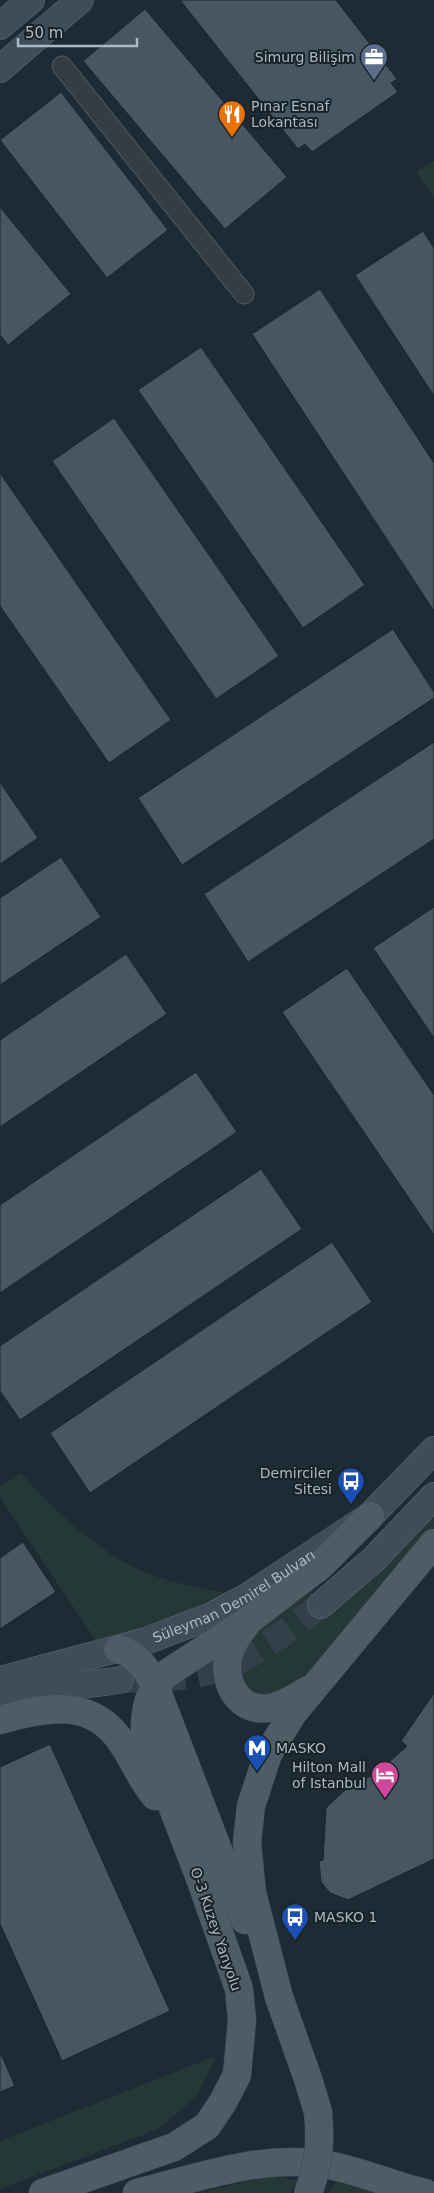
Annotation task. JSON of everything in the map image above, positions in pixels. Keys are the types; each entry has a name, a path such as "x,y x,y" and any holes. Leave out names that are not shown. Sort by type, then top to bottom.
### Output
{"main road":[{"path":"0,26 31,0"},
{"path":"0,69 80,0"},
{"name":"Süleyman Demirel Bulvarı","path":"0,1680 168,1634 211,1616 247,1597 370,1516 434,1450"},
{"path":"322,1605 373,1560 434,1496"},
{"path":"155,1686 176,1666 249,1620 320,1566 370,1516"},
{"path":"308,2193 320,2158 318,2112 279,1997 259,1926 251,1886 247,1842 251,1806 262,1769 279,1733 293,1713 320,1683 434,1543"},
{"path":"249,1620 236,1638 228,1658 227,1673 231,1690 240,1700 259,1708 268,1708 302,1694 320,1683"},
{"path":"118,1649 127,1651 140,1662 155,1686 259,1958 279,1997"},
{"path":"0,1703 68,1687 120,1680"},
{"name":"O-3 Kuzey Yanyolu","path":"43,2193 174,2147 207,2126 223,2102 237,2075 242,2020 239,1989 145,1735 144,1718 155,1686"},
{"path":"0,1720 34,1710 53,1708 70,1709 90,1715 105,1723 122,1742 141,1778 154,1795 177,1818"},
{"path":"138,2193 254,2164 302,2161 342,2169 425,2193"}],"street":[{"path":"62,66 244,294"}],"green space":[{"path":"434,161 434,197 416,172"},
{"path":"21,1473 47,1501 80,1531 132,1567 158,1577 223,1593 171,1619 99,1645 0,1497 0,1487"},
{"path":"434,1512 434,1527 302,1679 271,1695 265,1696 250,1693 242,1678 240,1663 243,1650 262,1627 311,1592 327,1612 387,1564"},
{"path":"216,2056 197,2096 158,2129 0,2189 0,2141"},
{"path":"275,2177 298,2180 291,2193 199,2193 262,2178"},
{"path":"336,2182 378,2193 328,2193"}],"building":[{"path":"180,0 336,0 397,79 391,83 398,92 312,152 305,144 298,149"},
{"path":"145,9 287,177 225,229 83,61"},
{"path":"61,92 168,230 107,278 0,140"},
{"path":"0,207 71,294 8,345 0,335"},
{"path":"423,231 434,248 434,396 355,275"},
{"path":"320,289 434,463 434,611 252,334"},
{"path":"201,347 365,585 303,628 138,390"},
{"path":"114,418 279,656 216,699 52,461"},
{"path":"0,473 171,720 109,763 0,606"},
{"path":"393,629 434,692 434,698 182,865 138,798"},
{"path":"434,742 434,839 248,962 204,894"},
{"path":"0,782 38,838 0,864"},
{"path":"61,857 101,917 0,985 0,898"},
{"path":"434,907 434,1038 373,948"},
{"path":"126,954 167,1014 0,1127 0,1040"},
{"path":"347,968 434,1095 434,1235 282,1012"},
{"path":"196,1072 237,1132 0,1293 0,1205"},
{"path":"261,1169 302,1229 20,1420 0,1391 0,1346"},
{"path":"332,1242 372,1302 90,1493 50,1433"},
{"path":"23,1542 56,1592 0,1629 0,1558"},
{"name":"Hilton Mall of Istanbul","path":"434,1693 434,1859 348,1900 330,1893 321,1882 319,1861 323,1860 326,1808 345,1790 378,1772 407,1746 401,1741"},
{"path":"50,1744 170,2011 62,2061 0,1924 0,1767"},
{"path":"0,2052 15,2086 0,2092"}],"tunnel":[{"path":"120,1680 185,1676 221,1668 266,1645 321,1605"}],"place":[{"name":"Simurg Bilişim","path":"374,81"},
{"name":"Pınar Esnaf Lokantası","path":"232,138"},
{"name":"Demirciler Sitesi","path":"351,1505"},
{"name":"MASKO","path":"257,1772"},
{"name":"Hilton Mall of Istanbul","path":"385,1799"},
{"name":"MASKO 1","path":"295,1941"}]}
